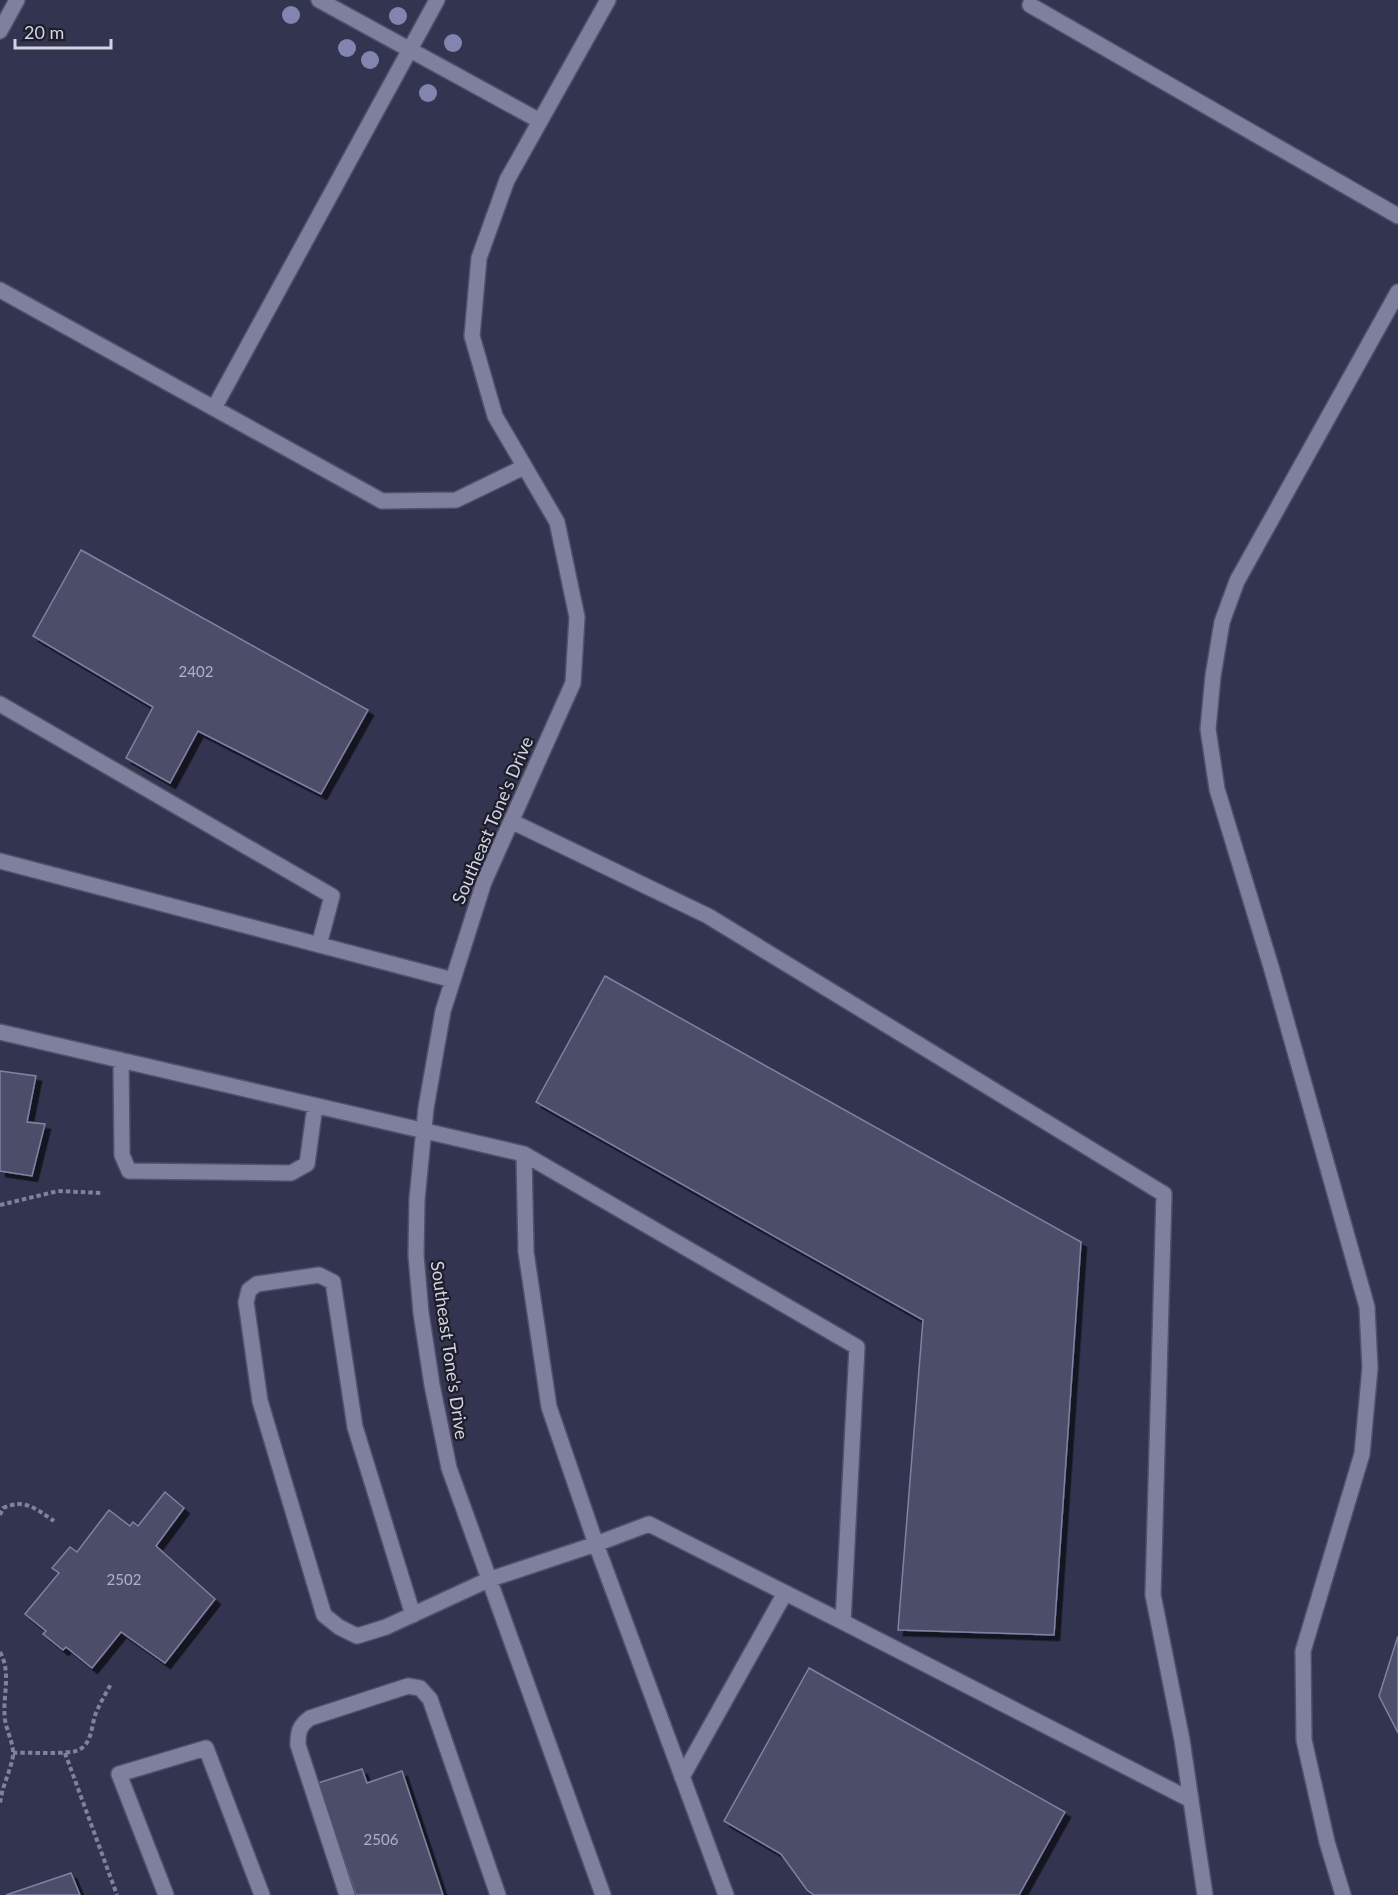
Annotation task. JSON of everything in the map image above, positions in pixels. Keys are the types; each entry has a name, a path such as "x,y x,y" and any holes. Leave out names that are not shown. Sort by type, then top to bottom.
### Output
{"street":[{"path":"0,31 17,0"},
{"path":"320,0 540,121"},
{"path":"214,408 438,0"},
{"name":"Southeast Tone's Drive","path":"603,1895 449,1468 432,1385 421,1313 416,1255 417,1198 423,1132 443,1011 484,882 573,683 577,617 557,522 495,416 472,336 479,258 507,180 608,0"},
{"path":"1030,5 1398,216"},
{"path":"0,290 382,501 456,500 524,467"},
{"path":"1343,1895 1327,1842 1304,1740 1303,1652 1362,1454 1370,1368 1366,1307 1272,970 1217,789 1208,729 1213,676 1222,622 1237,581 1398,292"},
{"path":"0,704 332,896 319,945"},
{"path":"511,821 708,916 1164,1194 1153,1594 1182,1740 1205,1895"},
{"path":"0,861 453,980"},
{"path":"0,1032 524,1154 857,1347 843,1622"},
{"path":"121,1060 122,1155 129,1171 291,1173 307,1164 315,1106"},
{"path":"524,1154 526,1252 549,1407 596,1544 726,1895"},
{"path":"413,1615 355,1427 333,1282 319,1275 257,1284 249,1290 246,1302 260,1401 324,1616 339,1627 357,1636 386,1627 413,1615 488,1580 649,1524 1191,1800"},
{"path":"682,1777 785,1593"},
{"path":"347,1895 298,1745 298,1733 302,1724 310,1718 408,1686 420,1688 430,1699 498,1895"},
{"path":"166,1895 119,1774 206,1748 262,1895"}],"path":[{"path":"0,1205 58,1191 101,1193"},
{"path":"0,1515 3,1508 15,1502 29,1506 54,1521"},
{"path":"0,1652 6,1664 5,1718 13,1753 0,1805"},
{"path":"13,1753 65,1753 80,1750 87,1742 93,1728 94,1716 111,1684"},
{"path":"65,1753 117,1895"}],"building":[{"path":"81,550 368,710 321,794 198,731 170,783 126,758 153,707 33,636"},
{"path":"605,976 1081,1242 1054,1635 898,1630 923,1320 536,1102"},
{"path":"0,1071 36,1076 27,1122 45,1124 32,1176 0,1171"},
{"path":"165,1492 184,1508 156,1546 215,1599 165,1663 121,1632 92,1668 66,1647 63,1650 43,1634 46,1631 25,1614 59,1573 52,1568 70,1547 77,1552 109,1510 130,1526 133,1522 138,1526"},
{"path":"1398,1636 1398,1733 1379,1696"},
{"path":"809,1668 1065,1812 1019,1895 814,1895 807,1890 781,1854 724,1821"},
{"path":"362,1769 367,1783 402,1771 443,1895 356,1895 318,1783"},
{"path":"71,1873 80,1895 6,1895"}]}
